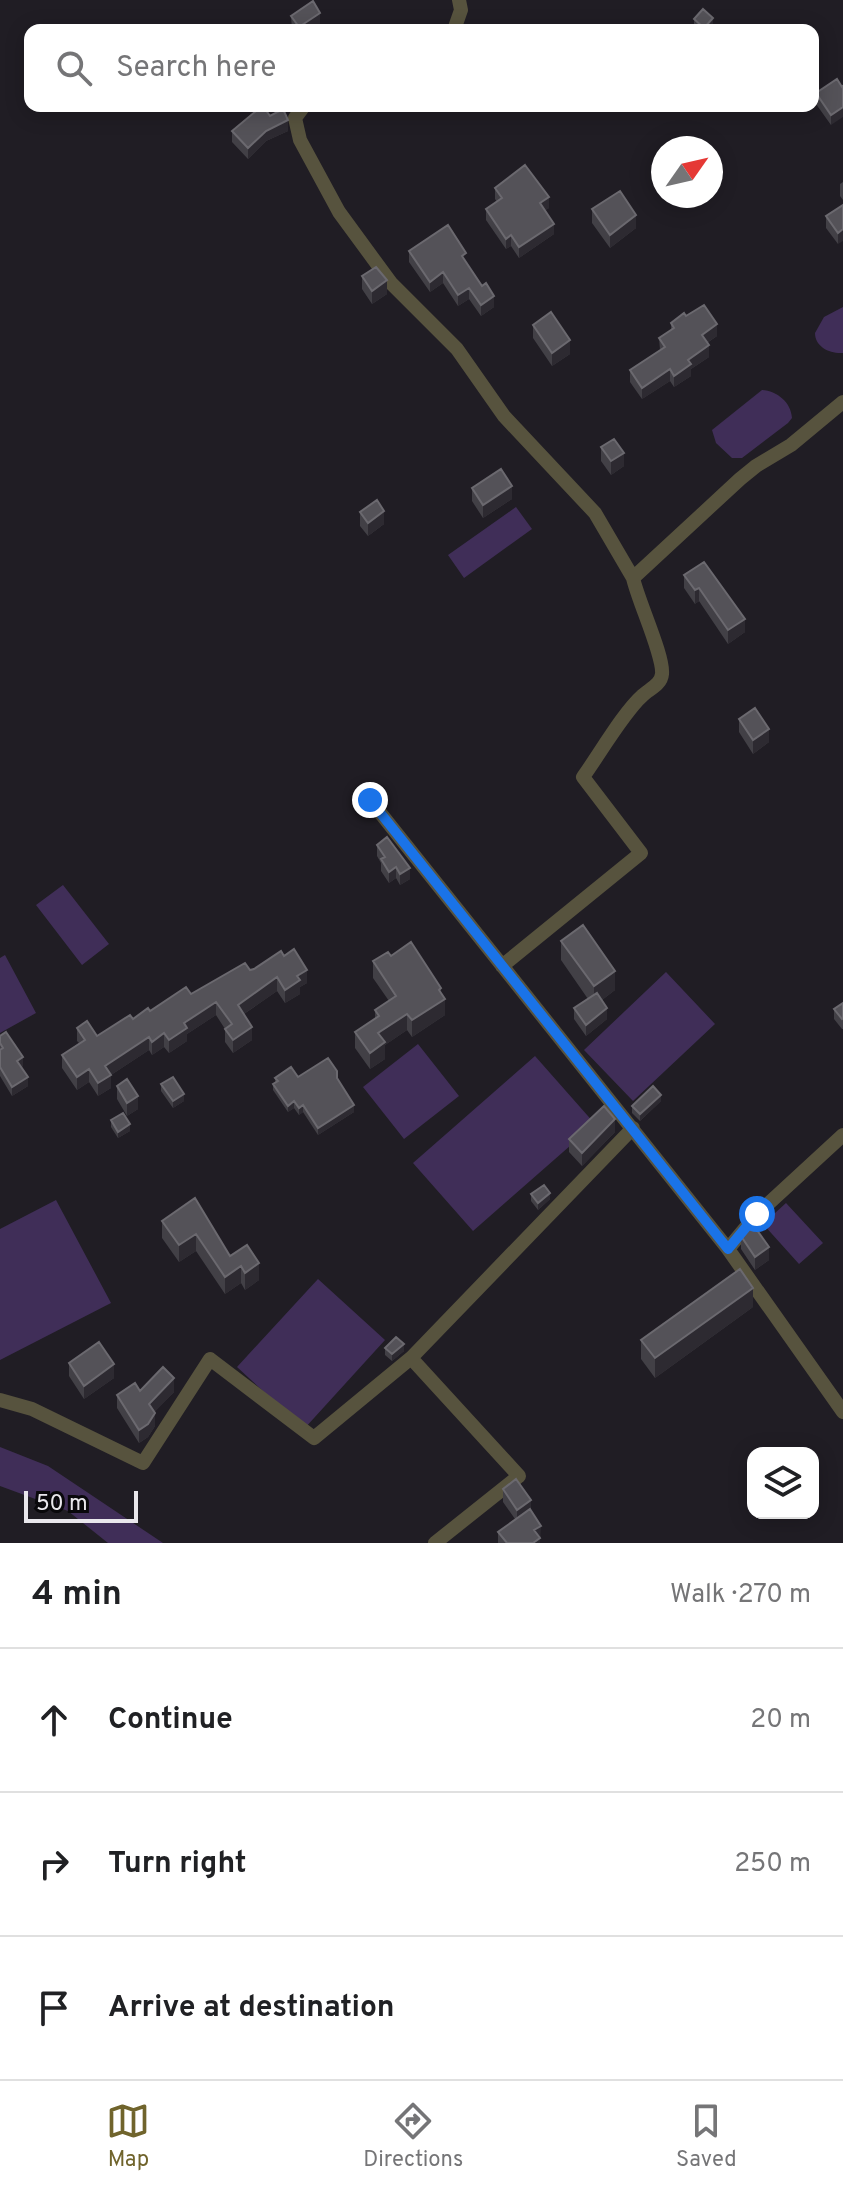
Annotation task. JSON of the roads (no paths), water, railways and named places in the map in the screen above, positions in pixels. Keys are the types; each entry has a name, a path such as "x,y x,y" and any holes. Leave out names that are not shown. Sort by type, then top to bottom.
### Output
{"street":[{"path":"456,24 461,10 459,0"},
{"path":"300,112 295,118 300,140 339,212 391,283 457,349 504,416 595,513 633,578 659,656 662,673 659,682 640,697 583,777 641,853 502,966"},
{"path":"633,578 740,479 791,445 843,402"},
{"path":"370,800 728,1249 843,1412"},
{"path":"0,1400 32,1409 143,1463 210,1359 314,1438 411,1358 633,1128"},
{"path":"728,1249 757,1214 843,1135"},
{"path":"411,1358 519,1476 435,1543"}]}
